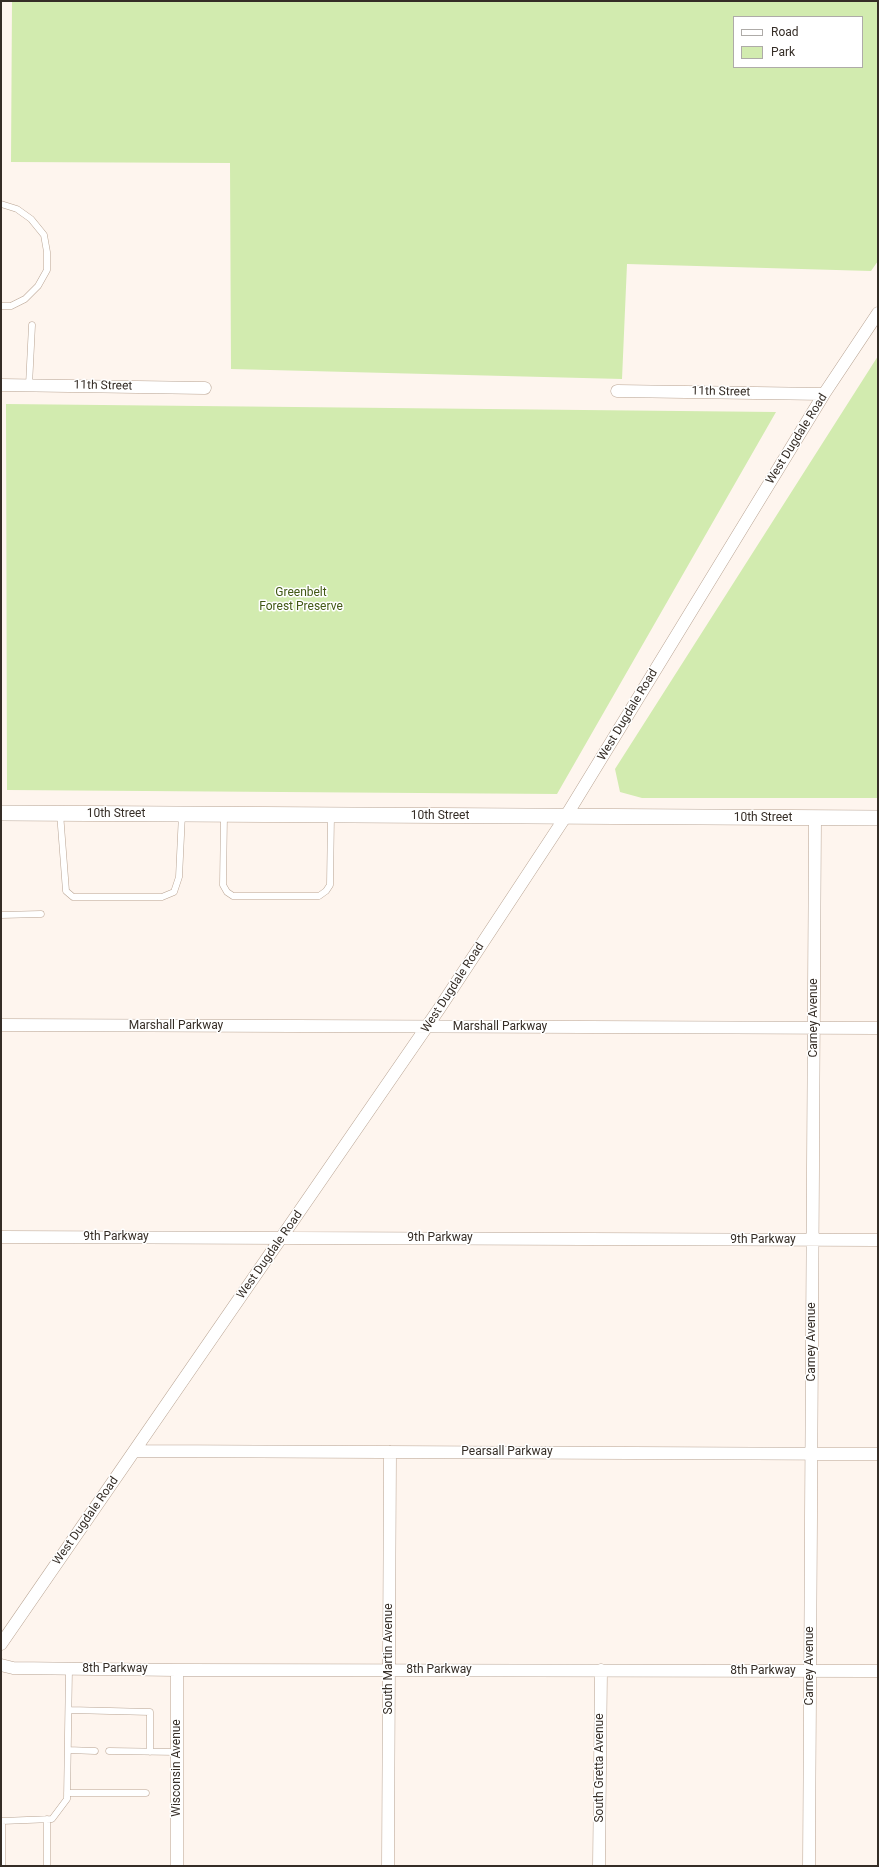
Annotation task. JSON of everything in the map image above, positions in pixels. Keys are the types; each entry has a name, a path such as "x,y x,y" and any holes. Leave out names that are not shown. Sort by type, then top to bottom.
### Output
{"street":[{"name":"West Dugdale Road","path":"1,1644 428,1026 566,816 824,394 878,313"},
{"name":"11th Street","path":"1,385 205,388"},
{"name":"11th Street","path":"617,391 824,394"},
{"name":"10th Street","path":"1,813 878,818"},
{"name":"Carney Avenue","path":"809,1866 815,818"},
{"name":"Marshall Parkway","path":"1,1025 878,1028"},
{"name":"9th Parkway","path":"1,1237 878,1240"},
{"name":"Pearsall Parkway","path":"135,1451 878,1454"},
{"name":"South Martin Avenue","path":"388,1866 390,1452"},
{"name":"8th Parkway","path":"1,1665 13,1668 177,1670 389,1669 878,1671"},
{"name":"Wisconsin Avenue","path":"177,1670 177,1866"},
{"name":"South Gretta Avenue","path":"600,1866 601,1670"}],"lane":[{"path":"1,204 17,209 31,219 44,235 47,252 47,270 38,286 25,299 11,306 1,306"},
{"path":"29,385 32,325"},
{"path":"60,814 66,891 69,894 73,897 162,897 174,892 179,877 182,814"},
{"path":"224,814 223,885 227,892 233,896 320,896 330,885 331,815"},
{"path":"1,915 41,914"},
{"path":"2,1866 2,1821 52,1819 67,1799 70,1710 69,1669"},
{"path":"70,1710 150,1712 150,1752"},
{"path":"68,1750 95,1751"},
{"path":"109,1751 177,1752"},
{"path":"67,1793 146,1793"},
{"path":"47,1819 47,1866"}],"green space":[{"path":"12,1 878,1 878,261 871,271 627,264 622,379 231,369 230,163 11,162"},
{"path":"878,356 878,798 642,798 620,792 615,769"},
{"name":"Greenbelt Forest Preserve","path":"6,404 776,412 557,794 7,790"}]}
